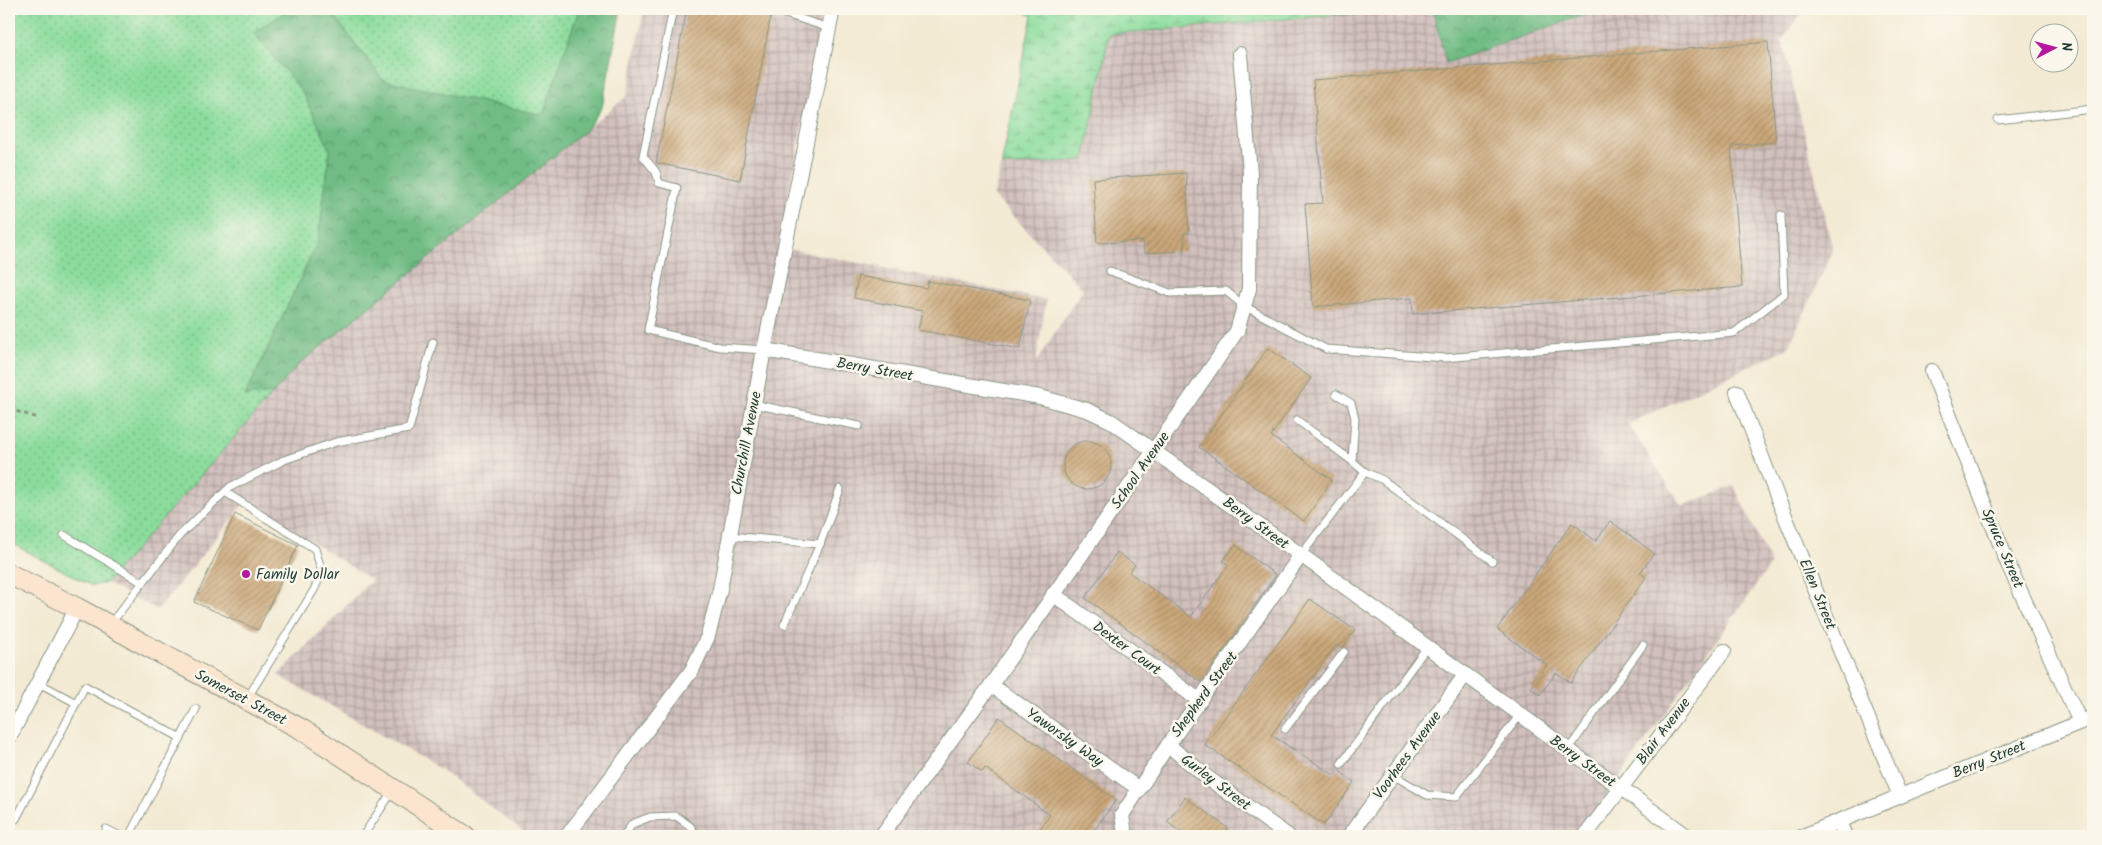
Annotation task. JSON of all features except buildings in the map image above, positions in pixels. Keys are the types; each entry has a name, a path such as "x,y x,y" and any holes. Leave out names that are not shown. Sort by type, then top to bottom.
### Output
{"main road":[{"name":"Somerset Street","path":"9,574 77,608 301,729 465,836"}],"street":[{"name":"Churchill Avenue","path":"567,836 692,670 708,636 720,588 753,404 833,9"},
{"name":"School Avenue","path":"881,836 991,684 1237,331 1250,289 1250,173 1240,54"},
{"name":"Berry Street","path":"764,350 1040,397 1095,414 1111,421 1301,555 1687,836"},
{"name":"Spruce Street","path":"1932,371 2008,564 2087,719"},
{"name":"Ellen Street","path":"1737,392 1782,508 1900,796"},
{"name":"Shepherd Street","path":"1128,836 1125,834 1122,815 1168,745 1301,555"},
{"name":"Dexter Court","path":"1054,594 1200,701"},
{"path":"9,738 77,608"},
{"name":"Blair Avenue","path":"1585,836 1724,651"},
{"name":"Voorhees Avenue","path":"1349,836 1465,675"},
{"name":"Yaworsky Way","path":"991,684 1139,789"},
{"name":"Berry Street","path":"1802,836 2087,719"},
{"name":"Gurley Street","path":"1168,745 1208,778 1288,836"},
{"path":"1839,821 1845,836"}],"lane":[{"path":"673,9 643,156 656,172 659,183 677,188 648,330 720,347 764,350"},
{"path":"770,9 830,28"},
{"path":"1998,120 2093,109"},
{"path":"1110,271 1170,293 1226,291 1244,306 1326,349 1445,358 1734,333 1784,294 1781,215"},
{"path":"109,625 180,534 230,487 284,460 336,442 409,429 433,342"},
{"path":"1336,394 1352,403 1355,418 1352,461"},
{"path":"753,404 859,426"},
{"path":"1297,420 1365,472 1383,480 1492,561"},
{"path":"1301,555 1365,472"},
{"path":"784,625 820,544 840,489"},
{"path":"225,492 315,549 322,572 314,590 246,700"},
{"path":"64,536 143,583"},
{"path":"729,536 820,544"},
{"path":"1568,750 1643,645"},
{"path":"1341,764 1427,647"},
{"path":"1285,729 1344,652"},
{"path":"39,683 76,703"},
{"path":"16,820 85,686 181,738"},
{"path":"129,836 196,710"},
{"path":"1393,775 1427,795 1456,797 1520,715"},
{"path":"363,836 394,790"},
{"path":"624,836 632,824 650,816 676,816 690,826 696,836"},
{"path":"106,828 120,836"}],"path":[{"path":"9,409 38,418"}],"shaded area":[{"path":"644,9 824,9 779,247 1046,300 1036,362 1083,289 994,196 1001,166 1084,160 1108,34 1408,9 1434,15 1446,63 1601,9 1805,9 1782,40 1833,251 1788,348 1628,424 1682,506 1734,486 1771,564 1578,836 529,836 440,769 278,675 372,580 246,501 158,610 106,583 297,366 627,96"}],"green space":[{"path":"9,9 621,9 602,107 587,129 297,366 106,583 92,586 9,542"},
{"path":"289,9 329,9 383,80 543,115 579,9 621,9 602,107 587,129 297,366 274,393 245,396 318,241 330,150 303,93 254,33"},
{"path":"1020,9 1407,9 1109,34 1084,160 1001,166 1032,16"},
{"path":"1427,9 1601,9 1446,63 1434,15"}],"place":[{"name":"Family Dollar","path":"246,574"}]}
